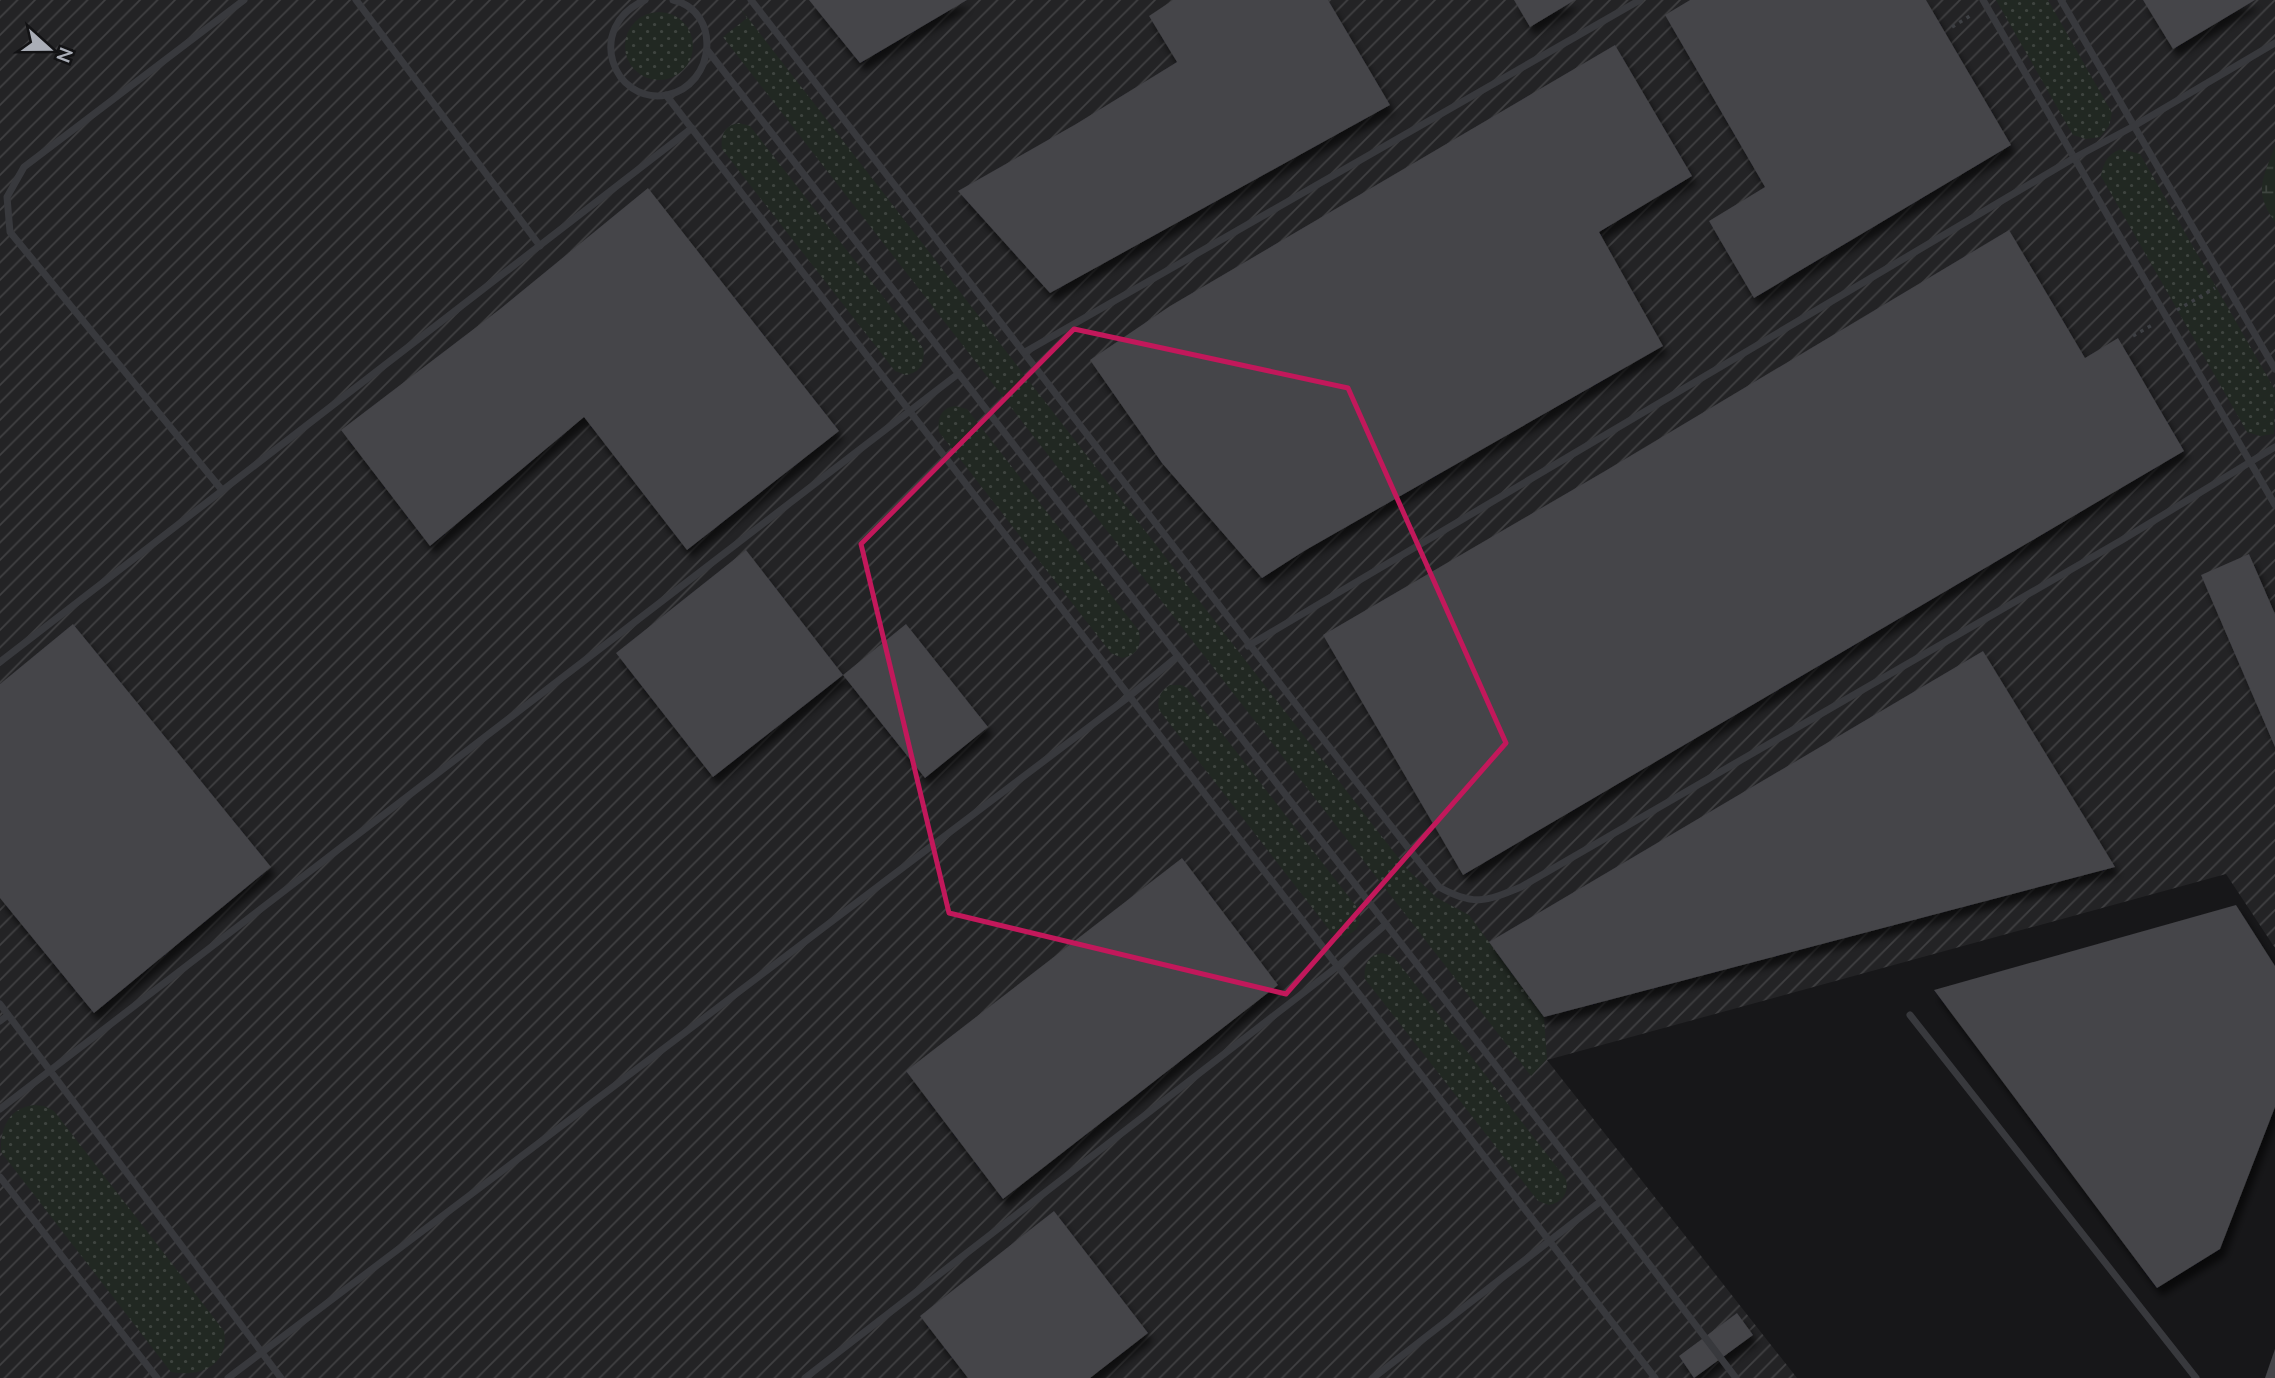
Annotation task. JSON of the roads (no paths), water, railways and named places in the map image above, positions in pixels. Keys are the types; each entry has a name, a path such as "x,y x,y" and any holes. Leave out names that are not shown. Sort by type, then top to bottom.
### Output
{"lane":[{"path":"222,490 10,232 7,197 24,167 244,0"},
{"path":"356,0 540,246"},
{"path":"645,0 633,5 621,16 613,30 610,47 613,63 621,78 634,89 650,95 666,95 682,90 695,79 704,66 708,51 707,35 701,21 691,9 673,0"},
{"path":"751,0 1025,352 1248,646 1438,887 1456,897 1476,901 1497,897 1521,887 2122,540 2275,447"},
{"path":"1025,352 1640,0"},
{"path":"1983,0 2275,505"},
{"path":"2061,0 2275,369"},
{"path":"1248,646 2074,158 2275,43"},
{"path":"708,51 1601,1201 1735,1378"},
{"path":"666,95 1655,1378"},
{"path":"0,663 692,128"},
{"path":"0,1109 958,373"},
{"path":"229,1378 1129,696 1178,656"},
{"path":"805,1378 1338,966 1386,924"},
{"path":"0,1004 281,1378"},
{"path":"0,1021 8,1014"},
{"path":"1909,1016 2196,1378"},
{"path":"0,1177 158,1378"},
{"path":"1373,1378 1601,1201"}]}
